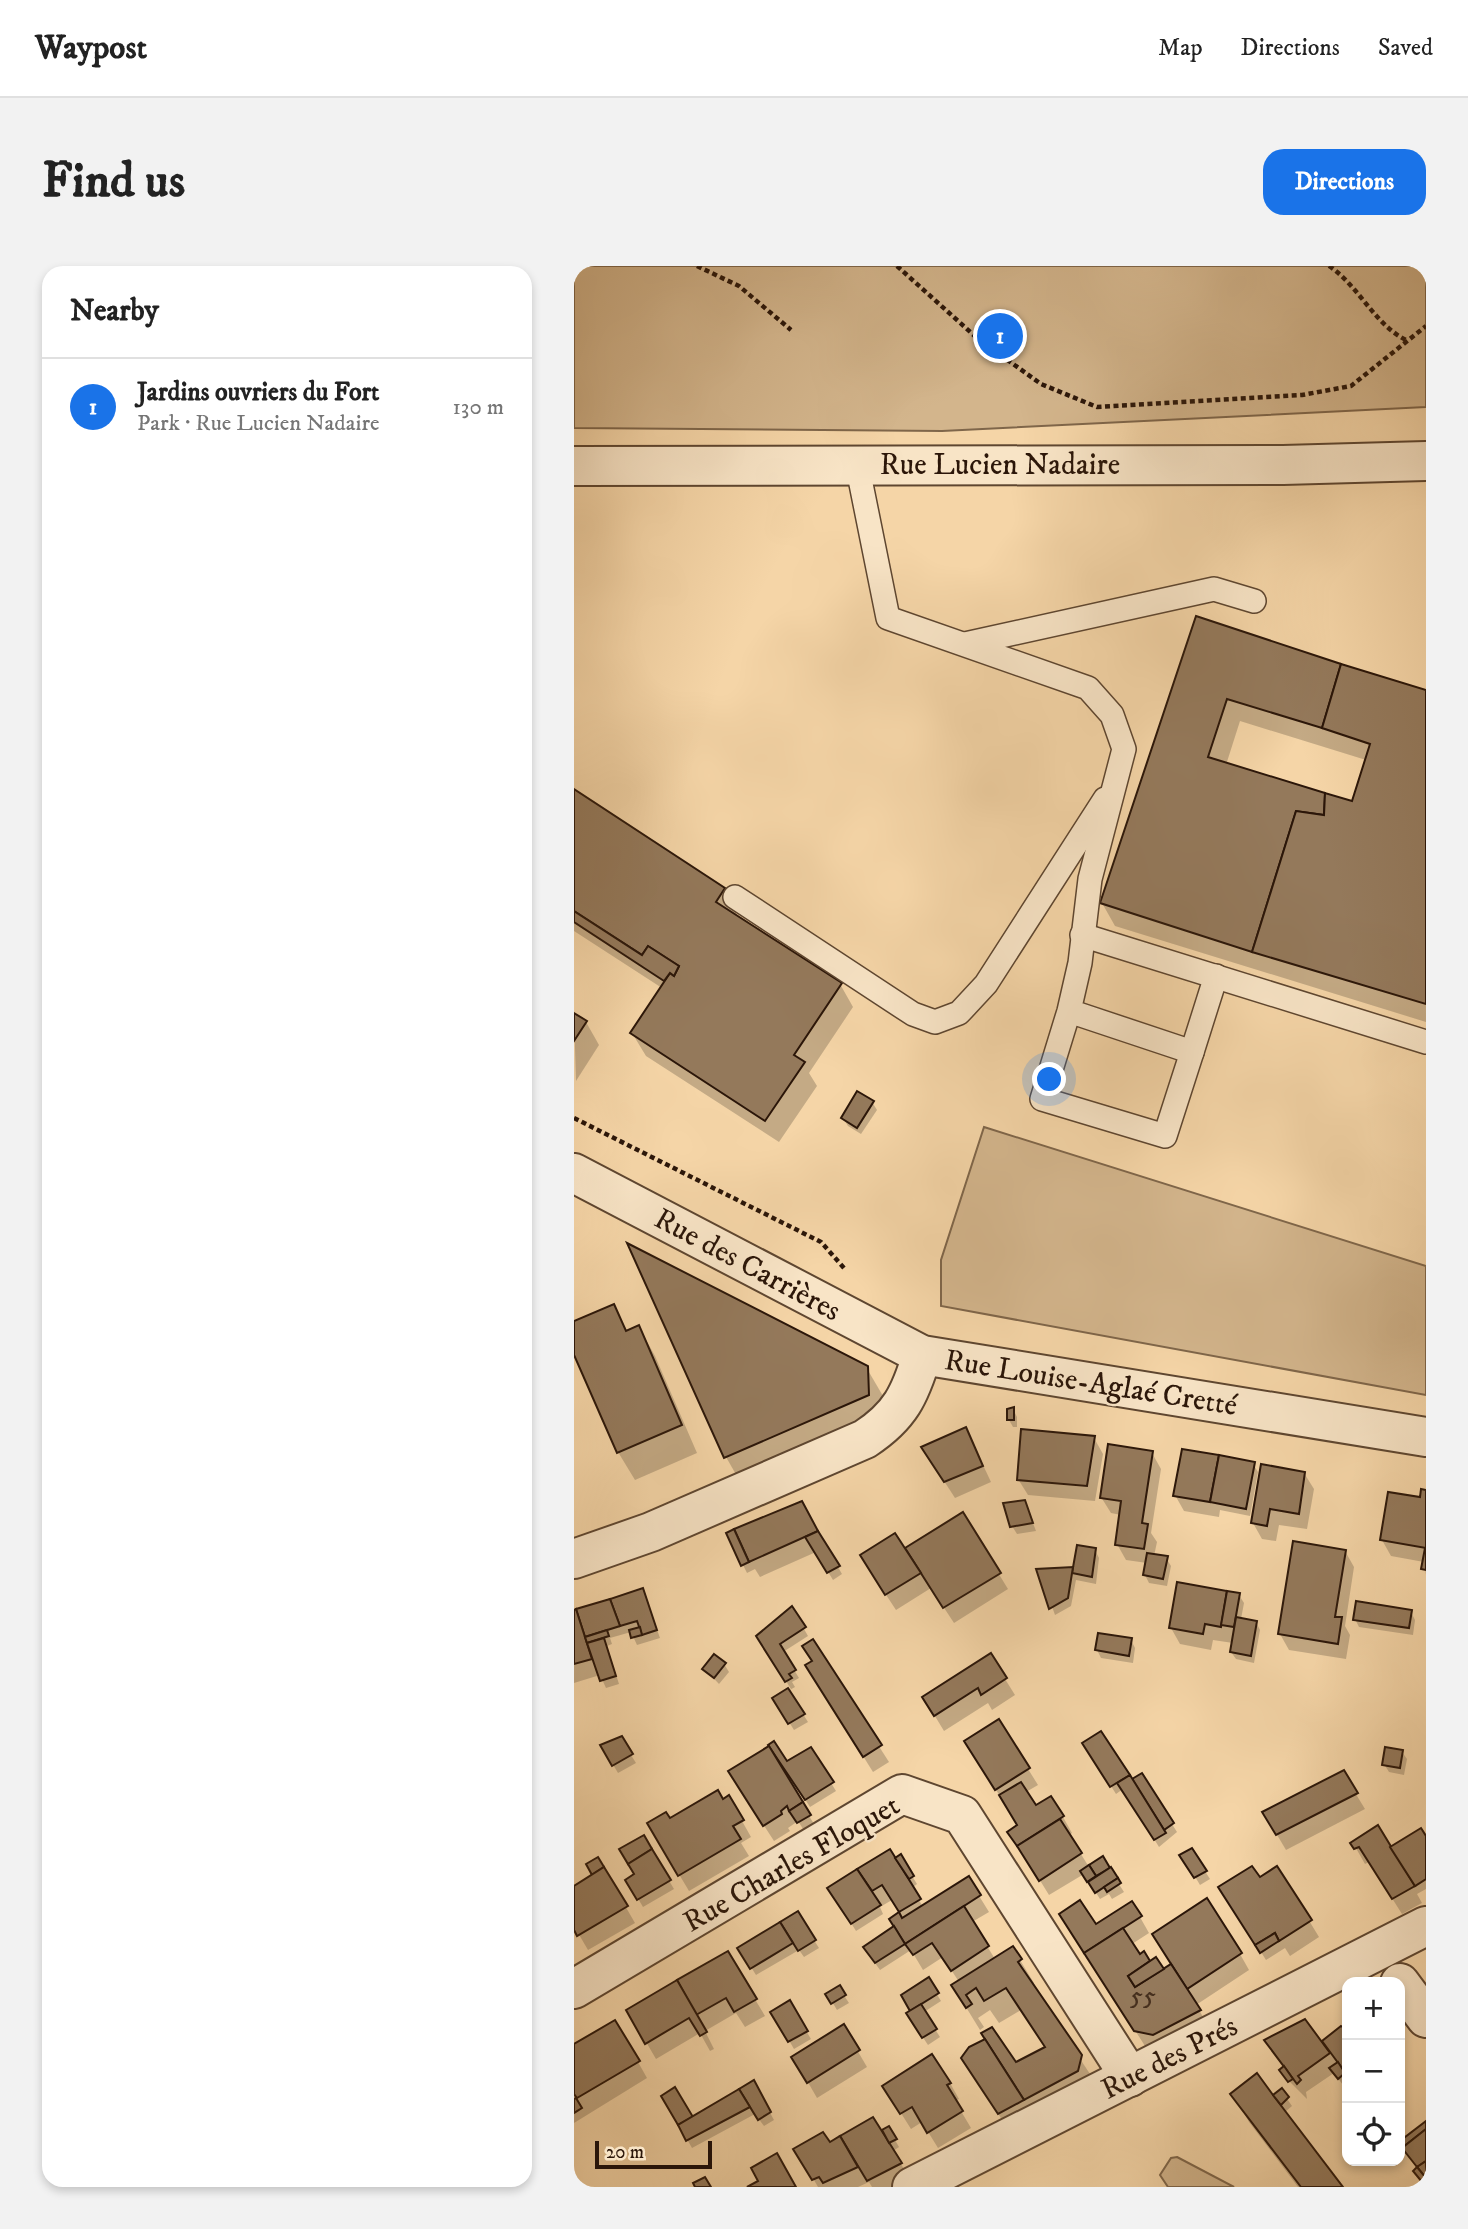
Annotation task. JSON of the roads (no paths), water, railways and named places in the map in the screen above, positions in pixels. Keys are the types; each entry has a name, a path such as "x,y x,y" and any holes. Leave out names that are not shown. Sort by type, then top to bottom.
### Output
{"street":[{"name":"Rue Lucien Nadaire","path":"574,466 1283,465 1426,461"},
{"name":"Rue des Carrières","path":"574,1173 922,1354"},
{"name":"Rue Louise-Aglaé Cretté","path":"574,1559 651,1532 864,1439 887,1424 902,1406 922,1354 1426,1437"},
{"name":"Rue Charles Floquet","path":"574,1989 902,1794 962,1815 1130,2077"},
{"name":"Rue des Prés","path":"912,2187 1130,2077 1392,1973 1426,1926"},
{"path":"1392,1973 1426,2018"}],"lane":[{"path":"857,464 888,618 1088,688 1112,715 1124,749 1090,879 1069,1011 1042,1099 1165,1136 1216,976"},
{"path":"965,644 1214,589 1254,601"},
{"path":"736,897 913,1014 934,1022 959,1013 986,984 1116,782"},
{"path":"1082,934 1426,1042"},
{"path":"1069,1011 1192,1052"}],"place":[{"name":"Jardins ouvriers du Fort","path":"1000,336"}]}
